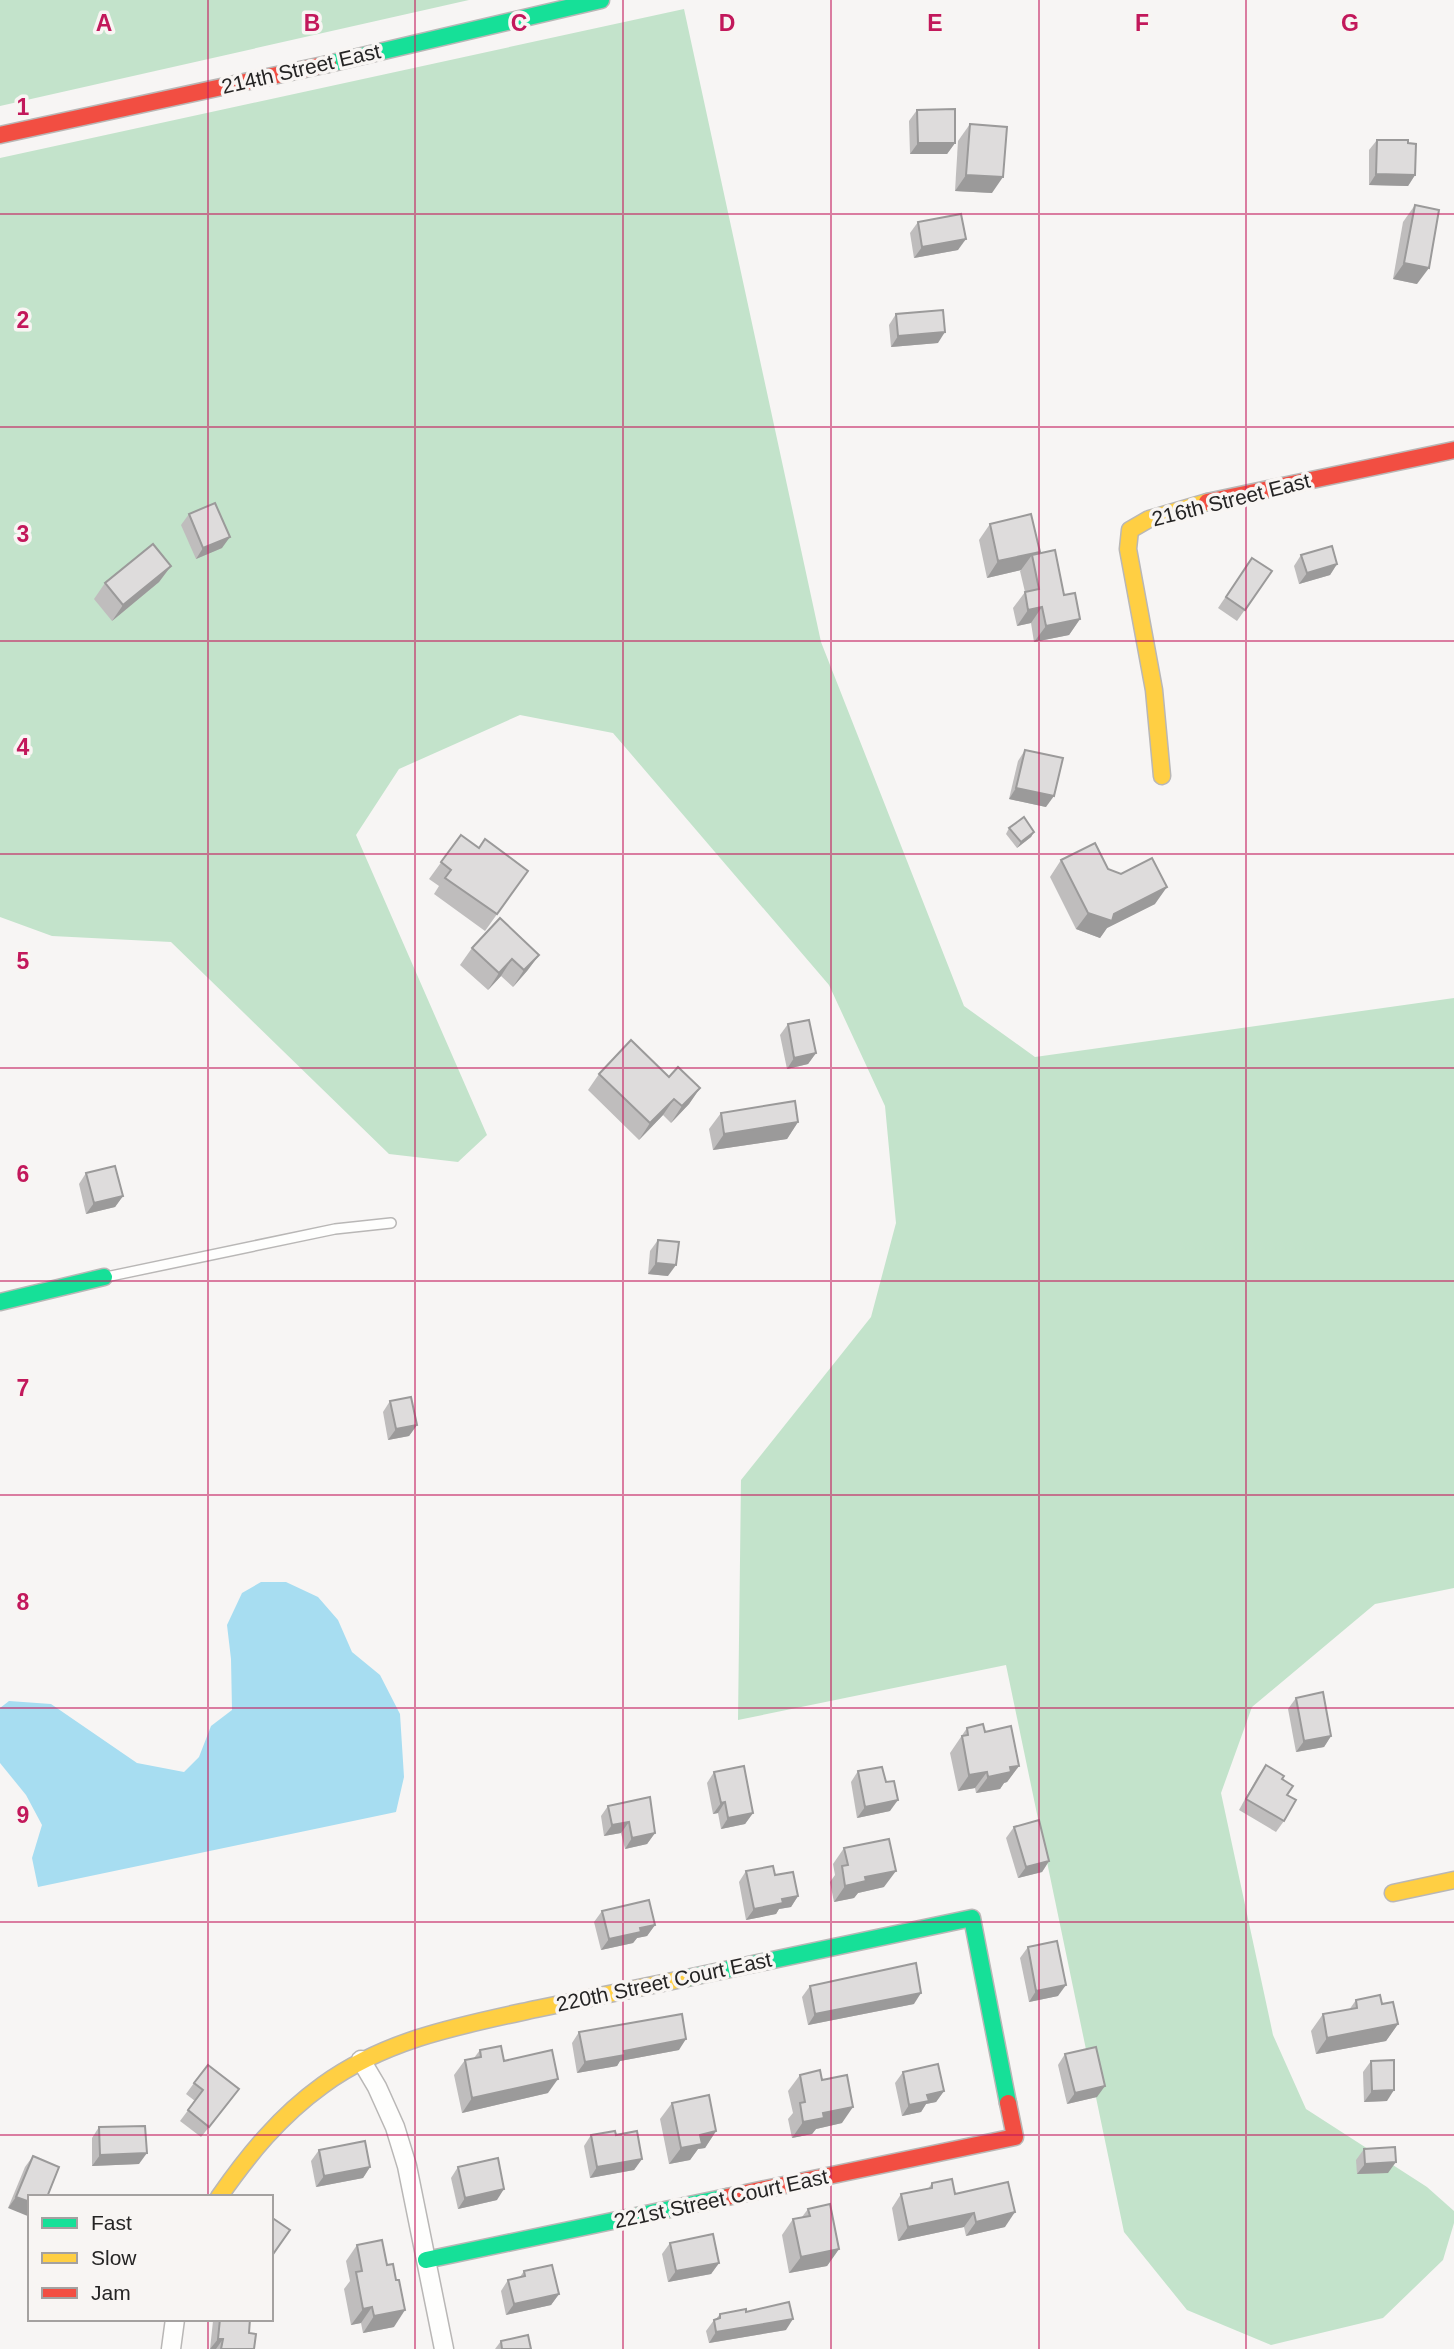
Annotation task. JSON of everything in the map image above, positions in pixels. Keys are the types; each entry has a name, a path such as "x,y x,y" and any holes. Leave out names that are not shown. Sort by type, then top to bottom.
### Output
{"street":[{"name":"214th Street East","path":"0,135 320,66 601,0"},
{"name":"216th Street East","path":"1162,776 1161,741 1152,675 1128,549 1130,530 1149,519 1188,506 1454,450"},
{"path":"0,1302 104,1277"},
{"path":"1393,1893 1454,1880"},
{"name":"220th Street Court East","path":"220,2195 262,2138 295,2106 330,2079 390,2046 467,2024 972,1918 1015,2137"},
{"path":"361,2060 395,2127 407,2166 444,2349"},
{"name":"221st Street Court East","path":"426,2260 1015,2137"},
{"path":"171,2349 175,2321"}],"lane":[{"path":"104,1277 335,1229 391,1223"}],"green space":[{"path":"0,0 469,0 0,106"},
{"path":"684,9 821,642 964,1006 1035,1057 1454,998 1454,1588 1375,1604 1252,1707 1221,1793 1273,2035 1306,2109 1427,2187 1454,2211 1454,2223 1443,2260 1383,2318 1271,2345 1187,2310 1124,2232 1006,1665 738,1720 741,1480 871,1317 896,1223 885,1106 829,985 613,733 520,715 399,769 356,835 487,1135 458,1162 389,1154 171,942 52,936 0,917 0,158"}],"water":[{"path":"261,1582 286,1582 318,1597 338,1620 352,1652 380,1675 400,1714 404,1777 396,1812 38,1887 32,1858 42,1825 26,1795 0,1763 0,1708 9,1701 51,1704 137,1763 184,1772 199,1757 211,1726 232,1710 227,1625 242,1593"}],"building":[{"path":"955,109 955,143 918,143 917,110"},
{"path":"970,124 1007,127 1003,177 966,175"},
{"path":"1377,140 1408,140 1408,143 1416,144 1415,175 1376,174"},
{"path":"1415,205 1439,210 1429,268 1404,263"},
{"path":"961,214 966,239 922,247 918,222"},
{"path":"943,310 945,332 898,336 896,314"},
{"path":"215,503 230,537 203,548 189,514"},
{"path":"1031,514 1040,552 998,561 990,524"},
{"path":"153,544 171,566 123,605 105,583"},
{"path":"1332,546 1337,564 1307,573 1301,555"},
{"path":"1055,550 1064,595 1075,593 1080,619 1046,626 1042,607 1028,610 1025,592 1039,589 1032,555"},
{"path":"1252,558 1272,571 1245,610 1226,597"},
{"path":"1025,750 1063,758 1054,796 1016,788"},
{"path":"1024,817 1034,832 1021,842 1009,828"},
{"path":"461,835 479,848 485,839 528,871 497,914 445,878 451,870 441,862"},
{"path":"1095,843 1108,869 1121,874 1152,858 1167,887 1114,914 1112,921 1088,913 1061,860"},
{"path":"500,918 539,955 524,970 512,959 499,973 472,948"},
{"path":"809,1020 816,1053 794,1058 788,1024"},
{"path":"631,1040 669,1077 678,1067 700,1088 682,1106 674,1099 650,1123 599,1074"},
{"path":"795,1101 798,1122 724,1134 721,1113"},
{"path":"115,1166 123,1196 94,1203 86,1173"},
{"path":"658,1240 679,1242 676,1265 656,1263"},
{"path":"411,1397 417,1425 396,1429 390,1401"},
{"path":"1323,1692 1331,1736 1304,1741 1296,1698"},
{"path":"983,1724 985,1732 1011,1726 1019,1766 1010,1767 1011,1772 988,1777 987,1772 969,1775 962,1736 968,1735 967,1728"},
{"path":"1266,1765 1284,1776 1282,1779 1293,1786 1287,1795 1296,1800 1284,1821 1246,1799"},
{"path":"744,1766 753,1813 728,1818 725,1802 721,1803 714,1772"},
{"path":"882,1767 886,1782 894,1781 898,1800 865,1807 858,1771"},
{"path":"650,1797 655,1833 632,1838 629,1822 612,1825 608,1806"},
{"path":"1039,1820 1049,1861 1026,1867 1014,1827"},
{"path":"889,1839 896,1871 865,1877 866,1881 845,1886 842,1866 848,1865 844,1848"},
{"path":"773,1866 775,1875 793,1872 798,1896 782,1899 783,1903 754,1909 746,1871"},
{"path":"649,1900 655,1925 640,1928 641,1932 609,1939 602,1911"},
{"path":"1057,1941 1066,1985 1036,1991 1028,1947"},
{"path":"916,1963 921,1993 815,2014 810,1986"},
{"path":"1380,1995 1382,2004 1393,2002 1398,2024 1327,2038 1323,2014 1357,2008 1356,2000"},
{"path":"682,2014 686,2039 585,2062 579,2032"},
{"path":"501,2046 504,2061 552,2050 558,2079 472,2098 465,2060 481,2057 480,2050"},
{"path":"1096,2047 1105,2086 1075,2093 1065,2054"},
{"path":"1394,2060 1394,2090 1372,2091 1371,2061"},
{"path":"938,2064 944,2091 927,2095 929,2101 909,2105 903,2072"},
{"path":"208,2065 239,2089 209,2127 188,2110 203,2090 194,2083"},
{"path":"820,2070 822,2080 847,2075 853,2107 823,2113 824,2118 803,2122 800,2103 805,2102 800,2075"},
{"path":"709,2095 716,2131 700,2135 702,2144 681,2148 672,2103"},
{"path":"145,2126 147,2153 100,2155 99,2127"},
{"path":"615,2131 616,2135 637,2131 642,2159 597,2167 591,2135"},
{"path":"365,2141 370,2167 324,2176 319,2150"},
{"path":"1395,2147 1396,2162 1365,2164 1364,2149"},
{"path":"33,2156 59,2167 48,2195 28,2195 28,2201 16,2197"},
{"path":"498,2158 504,2189 465,2198 458,2167"},
{"path":"952,2179 955,2194 1008,2182 1015,2212 976,2222 974,2213 908,2227 901,2194 932,2188 932,2183"},
{"path":"830,2204 839,2249 801,2257 793,2219 810,2216 808,2209"},
{"path":"273,2218 290,2230 273,2254"},
{"path":"713,2234 719,2263 676,2271 670,2243"},
{"path":"382,2240 387,2265 393,2264 396,2280 399,2280 405,2310 374,2316 372,2307 363,2309 356,2272 362,2271 357,2245"},
{"path":"552,2265 559,2294 514,2304 508,2280 525,2276 524,2271"},
{"path":"789,2302 793,2319 716,2332 714,2320 720,2318 720,2314 746,2309 746,2312"},
{"path":"220,2321 250,2321 249,2333 256,2334 254,2349 221,2349 223,2339 218,2339"},
{"path":"528,2335 531,2349 502,2349 501,2341"}],"traffic: fast":[{"path":"328,64 601,0"},
{"path":"0,1302 104,1277"},
{"path":"687,1978 972,1918 1008,2103"},
{"path":"426,2260 727,2197"}],"traffic: slow":[{"path":"1162,776 1154,690 1128,549 1130,530 1149,519 1207,502"},
{"path":"1393,1893 1454,1880"},
{"path":"220,2195 254,2151 307,2097 347,2069 372,2056 453,2028 687,1978"}],"traffic: jam":[{"path":"0,135 328,64"},
{"path":"1207,502 1454,450"},
{"path":"727,2197 1015,2137 1008,2103"}]}
